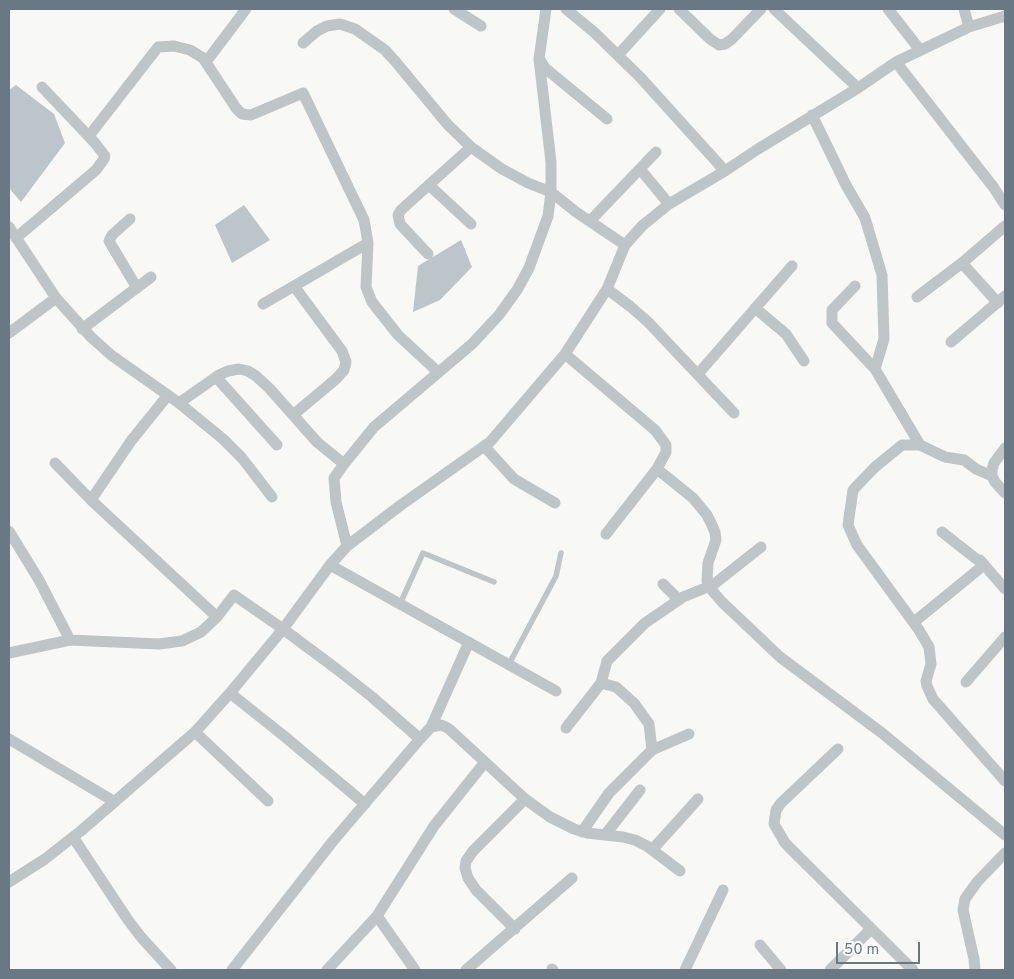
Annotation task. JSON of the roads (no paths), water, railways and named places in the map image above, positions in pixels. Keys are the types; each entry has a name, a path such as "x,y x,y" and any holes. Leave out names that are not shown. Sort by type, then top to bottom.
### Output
{"street":[{"path":"206,62 246,9"},
{"path":"454,9 481,26"},
{"path":"347,546 336,502 334,478 374,427 472,344 499,315 518,290 529,268 548,216 551,192 551,162 539,59 546,9"},
{"path":"566,9 596,33 618,55 677,116 725,171"},
{"path":"618,55 660,9"},
{"path":"679,9 710,39 719,45 725,44 732,39 761,9"},
{"path":"774,9 858,88"},
{"path":"888,9 920,50"},
{"path":"964,9 969,27"},
{"path":"9,882 46,859 195,732 283,629 330,565 347,546 484,446 513,416 539,382 565,354 607,289 625,245 642,226 669,204 858,88 896,62 969,27 1005,16"},
{"path":"303,43 317,31 327,26 340,24 355,29 385,50 396,61 448,125 471,148 502,169 528,183 551,192 625,245"},
{"path":"89,136 158,47 174,46 190,50 203,58 242,114 251,115 303,93 364,220 368,243 366,287 372,302 398,335 438,372"},
{"path":"539,59 545,68 607,119"},
{"path":"896,62 994,188 1005,206"},
{"path":"16,238 102,164 105,156 42,86"},
{"path":"812,115 864,218 882,275 884,339 875,369"},
{"path":"428,254 406,231 398,219 401,210 471,148"},
{"path":"590,221 656,152"},
{"path":"640,169 669,204"},
{"path":"429,186 471,224"},
{"path":"130,219 112,235 109,241 136,288"},
{"path":"9,226 56,298 82,329 111,355 179,403 223,438 242,458 272,497"},
{"path":"917,297 962,263 1005,226"},
{"path":"263,304 368,243"},
{"path":"951,342 1001,300 962,263"},
{"path":"698,374 792,266"},
{"path":"82,329 151,277"},
{"path":"293,415 336,379 344,370 346,362 342,352 294,286"},
{"path":"855,286 832,310 832,323 875,369 920,445"},
{"path":"607,289 631,306 648,322 734,413"},
{"path":"9,333 56,298"},
{"path":"755,308 786,334 804,361"},
{"path":"565,354 655,430 666,446 666,452 658,469 606,534"},
{"path":"179,403 216,377 228,371 239,369 248,371 270,390 317,442 344,464"},
{"path":"216,377 277,445"},
{"path":"91,500 131,441 168,395"},
{"path":"992,476 976,469 964,460 945,457 920,445 902,445 875,467 853,490 848,525 857,545 914,622 926,642 931,655 931,664 926,681 928,692 1005,781"},
{"path":"484,446 514,479 555,503"},
{"path":"1005,448 994,463 992,470 995,482 1005,493"},
{"path":"55,462 91,500 217,617"},
{"path":"658,469 693,498 711,523 716,540 706,574 709,587 722,602 780,657 882,733 1005,835"},
{"path":"9,531 39,580 70,640"},
{"path":"942,532 984,565"},
{"path":"962,540 1005,589"},
{"path":"566,728 601,684 607,662 645,623 679,600 709,587 761,547"},
{"path":"330,565 556,690"},
{"path":"914,622 984,565"},
{"path":"663,584 679,600"},
{"path":"9,653 70,640 159,644 182,641 201,632 217,617 234,595 283,629 372,697 420,739"},
{"path":"966,682 1005,637"},
{"path":"232,970 327,848 431,727 469,642"},
{"path":"601,684 616,688 634,703 649,724 652,750"},
{"path":"230,693 365,804"},
{"path":"431,727 441,725 448,728 525,799 550,816 582,832 635,840 680,870"},
{"path":"195,732 268,800"},
{"path":"582,832 609,793 652,750 689,734"},
{"path":"9,739 115,802"},
{"path":"838,749 781,803 776,810 774,824 782,838 794,852 913,970"},
{"path":"326,970 377,916 434,826 485,762"},
{"path":"605,835 640,790"},
{"path":"515,929 476,890 468,878 465,868 466,861 473,851 525,799"},
{"path":"652,850 698,799"},
{"path":"73,837 128,920 171,970"},
{"path":"976,970 963,910 965,899 977,882 1005,853"},
{"path":"466,970 572,878"},
{"path":"685,970 723,890"},
{"path":"377,916 415,970"},
{"path":"830,970 871,929"},
{"path":"760,945 781,970"}],"lane":[{"path":"400,604 423,553 494,582"},
{"path":"509,664 556,576 561,553"}]}
